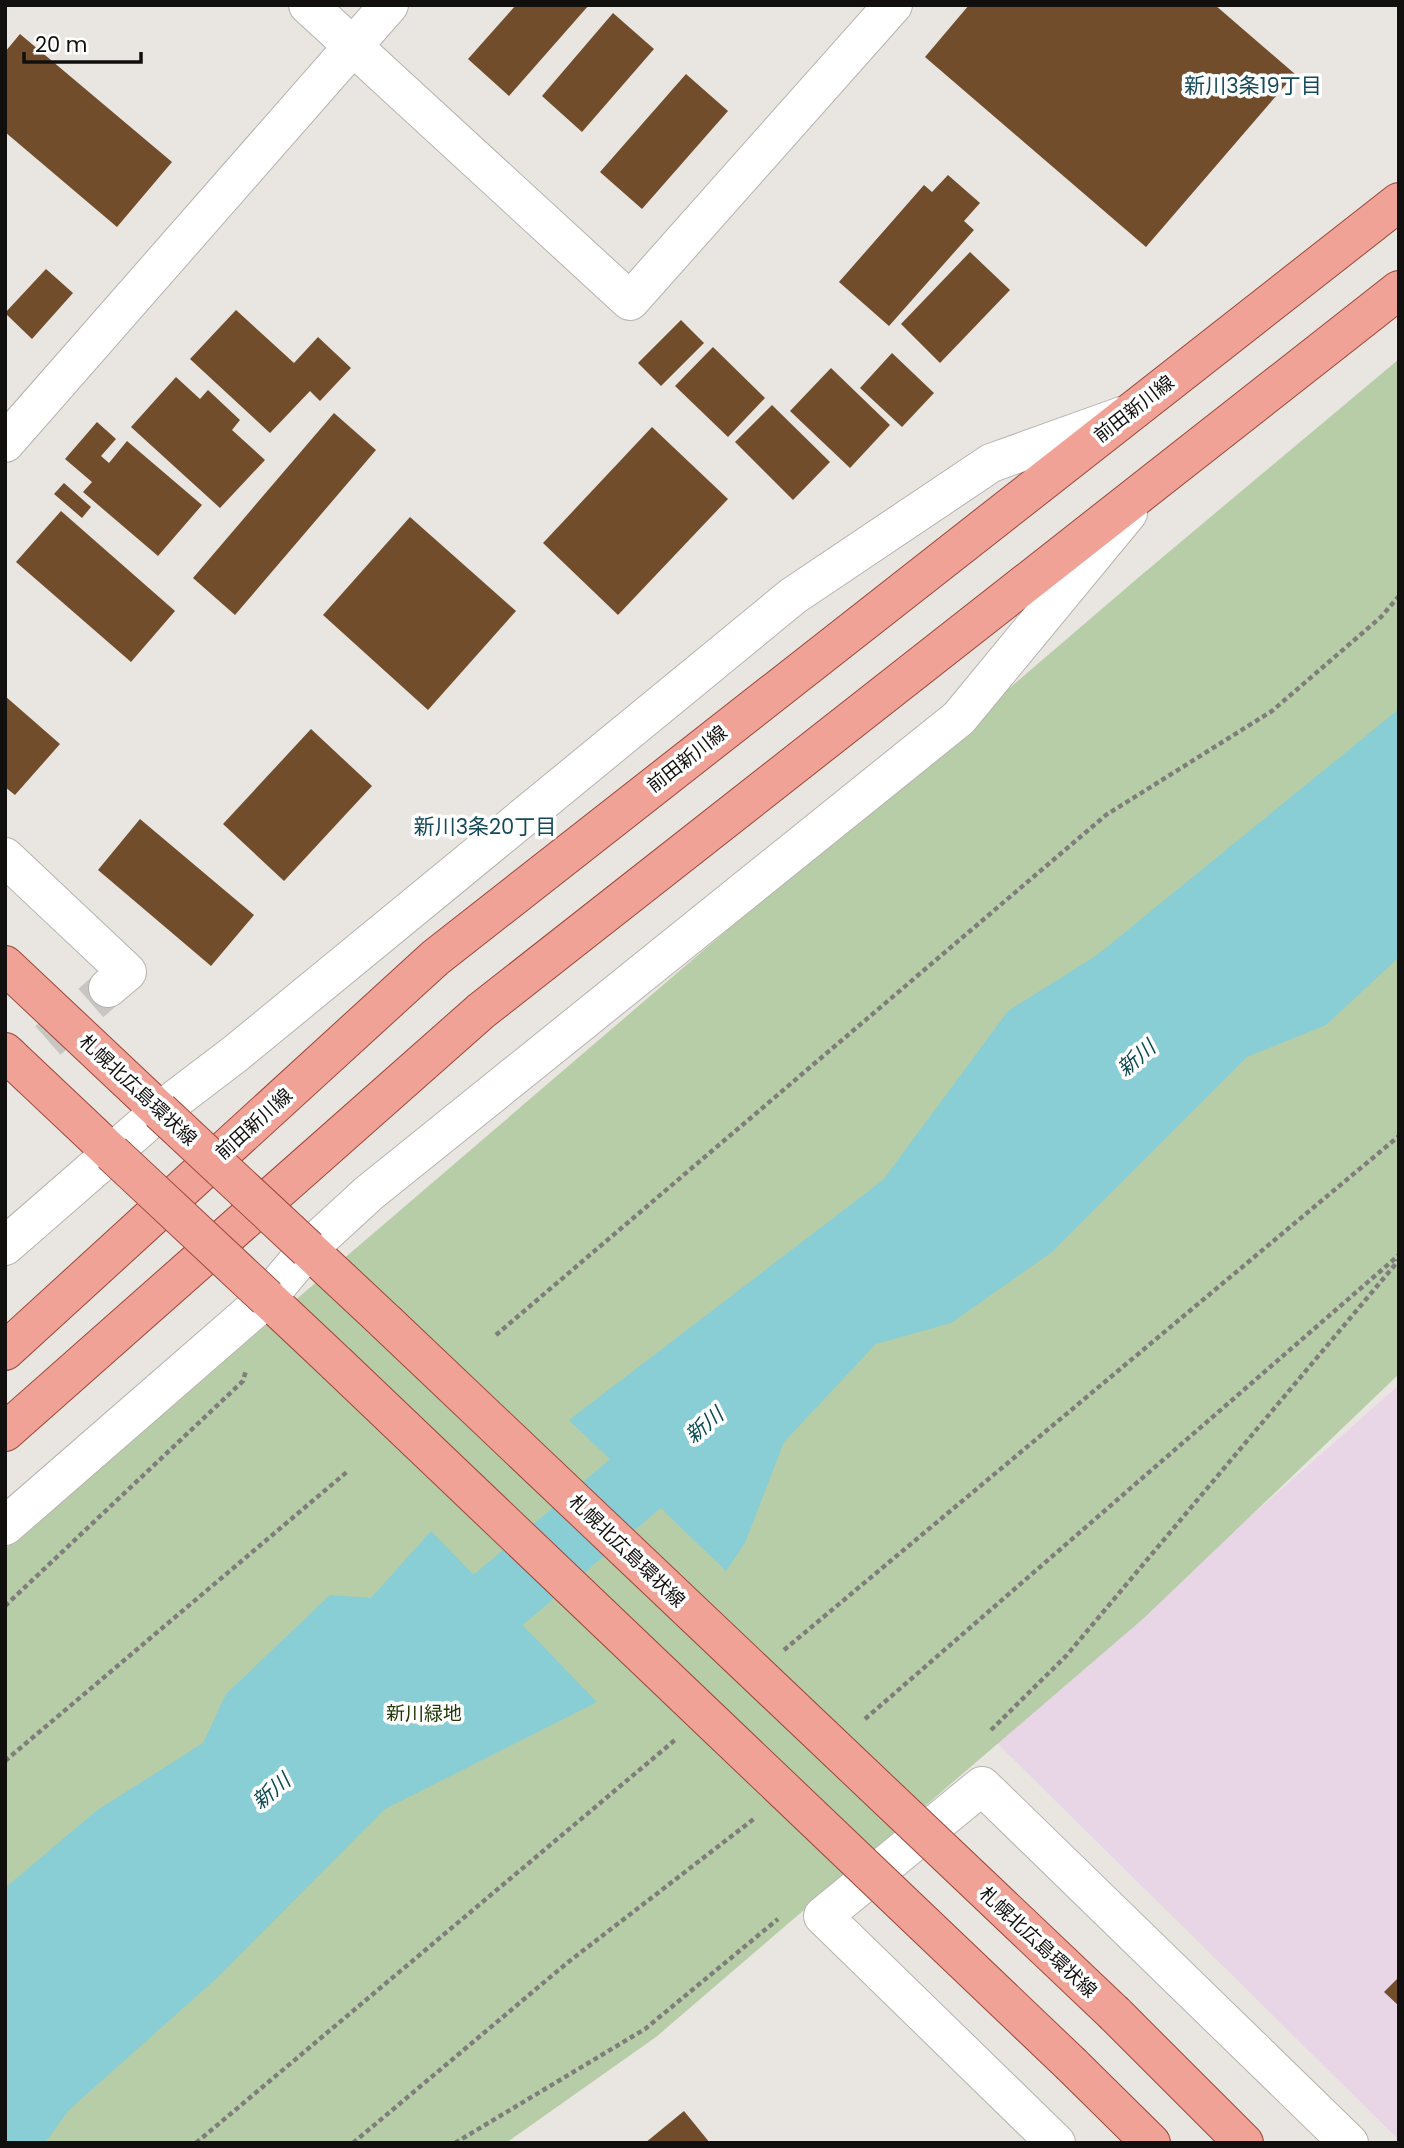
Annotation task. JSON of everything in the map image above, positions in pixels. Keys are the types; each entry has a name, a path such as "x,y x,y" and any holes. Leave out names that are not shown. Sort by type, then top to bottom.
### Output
{"main road":[{"name":"前田新川線","path":"5,1351 435,958 1399,202"},
{"path":"5,1432 481,1011 1399,290"},
{"name":"札幌北広島環状線","path":"5,965 386,1322 1115,2014 1244,2143"},
{"path":"5,1052 336,1363 1152,2143"}],"street":[{"path":"309,5 630,301 893,5"},
{"path":"5,443 389,5"},
{"path":"5,1246 160,1111 235,1054 793,596 991,463 1128,414"},
{"path":"5,1526 267,1298 308,1249 369,1194 960,718 1153,484"},
{"path":"5,858 127,972 108,988"},
{"path":"1056,2143 823,1916 982,1786 1349,2143"}],"path":[{"path":"496,1335 1106,815 1272,711 1381,617 1399,596"},
{"path":"775,1657 1399,1136"},
{"path":"865,1719 1399,1258"},
{"path":"991,1730 1067,1655 1399,1258"},
{"path":"5,1606 243,1381 250,1360"},
{"path":"5,1761 348,1471"},
{"path":"196,2143 679,1737"},
{"path":"353,2143 568,1963 760,1814"},
{"path":"455,2143 645,2029 778,1919"}],"shaded area":[{"path":"1399,1385 1399,2140 996,1742"}],"green space":[{"name":"新川緑地","path":"1399,359 1399,1374 1144,1618 656,2037 506,2143 5,2143 5,1549 1139,577"}],"water":[{"path":"1399,709 1399,957 1326,1025 1247,1057 1052,1252 951,1323 876,1344 784,1442 745,1543 726,1571 569,1420 883,1180 1008,1011 1097,955"},
{"path":"431,1531 597,1702 385,1809 217,1978 69,2110 45,2143 5,2143 5,1888 96,1811 203,1743 226,1694 330,1595 371,1598"}],"building":[{"path":"516,5 589,5 509,96 468,59"},
{"path":"969,5 1215,5 1295,74 1146,247 925,57"},
{"path":"613,13 654,49 582,132 542,96"},
{"path":"20,34 172,162 117,227 5,132 5,52"},
{"path":"686,74 728,111 642,209 600,172"},
{"path":"948,175 980,203 964,221 974,230 889,326 839,282 924,185 932,192"},
{"path":"970,252 1010,290 940,363 901,324"},
{"path":"46,269 73,293 32,339 5,313"},
{"path":"236,310 294,363 318,337 351,368 320,401 310,391 270,433 190,359"},
{"path":"681,320 704,343 661,386 638,363"},
{"path":"713,347 765,398 728,437 675,386"},
{"path":"892,353 934,393 902,427 860,388"},
{"path":"831,368 890,425 850,468 790,411"},
{"path":"176,377 200,399 208,390 240,420 232,430 265,460 220,508 131,427"},
{"path":"772,405 830,462 793,500 735,442"},
{"path":"334,413 376,450 235,615 193,578"},
{"path":"97,422 116,439 101,456 109,463 127,441 202,505 158,556 83,492 92,482 65,459"},
{"path":"652,427 728,499 618,615 543,543"},
{"path":"64,483 91,507 82,518 54,494"},
{"path":"61,511 175,611 131,662 16,562"},
{"path":"410,517 516,611 428,710 323,615"},
{"path":"5,696 60,744 15,795 5,787"},
{"path":"311,729 372,786 284,881 223,824"},
{"path":"140,819 254,915 211,966 98,870"},
{"path":"1399,1977 1399,2006 1384,1992"},
{"path":"684,2111 710,2143 645,2143"}],"waterway":[{"name":"新川","path":"425,1662 708,1422"}],"tunnel":[{"path":"5,1078 108,988"}],"district":[{"name":"新川3条19丁目","path":"1253,85"},
{"name":"新川3条20丁目","path":"485,826"}]}
